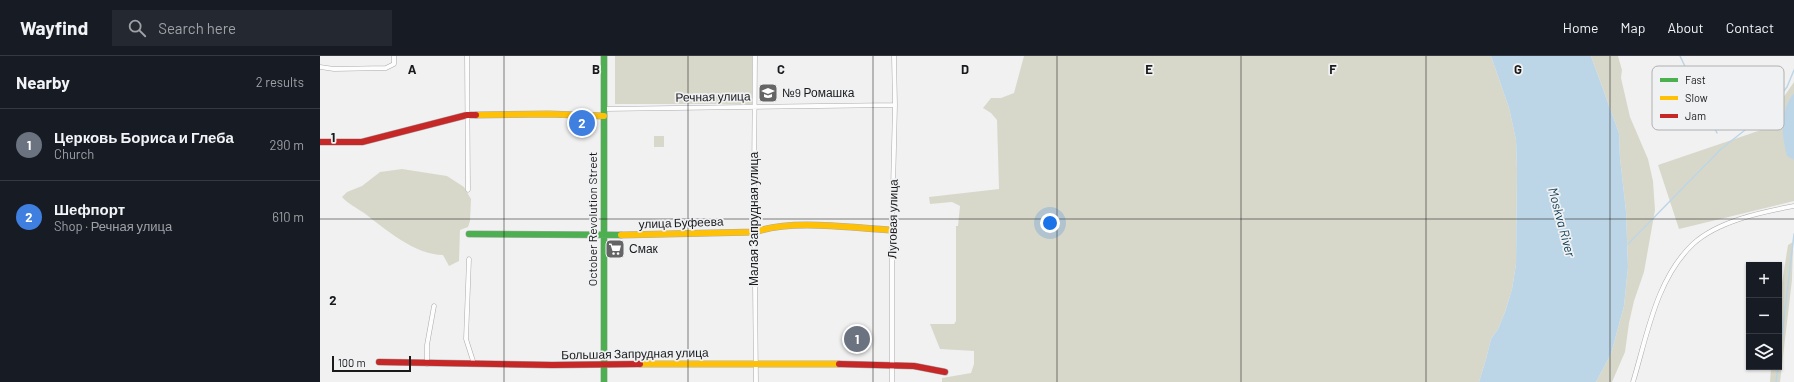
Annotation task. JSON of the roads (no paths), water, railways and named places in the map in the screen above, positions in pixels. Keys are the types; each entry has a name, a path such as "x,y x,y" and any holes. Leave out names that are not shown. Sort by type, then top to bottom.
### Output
{"street":[{"path":"320,67 356,69 386,68 394,64 394,56"},
{"path":"467,56 468,190"},
{"name":"October Revolution Street","path":"604,56 604,382"},
{"name":"Малая Запрудная улица","path":"755,56 756,382"},
{"name":"Луговая улица","path":"892,382 892,230 895,105 894,56"},
{"name":"Речная улица","path":"320,142 362,142 467,116 895,105"},
{"path":"1633,382 1658,300 1671,272 1679,260 1694,244 1714,230 1760,212 1794,206"},
{"name":"улица Буфеева","path":"469,234 604,236 755,232 762,228 805,226 892,230"},
{"path":"469,258 466,339 474,364"},
{"path":"427,364 427,345 434,306"},
{"name":"Большая Запрудная улица","path":"379,362 604,366 690,363 892,365 914,366 944,372"}],"water":[{"name":"Moskva River","path":"1491,56 1591,56 1619,133 1620,158 1626,211 1628,267 1624,306 1611,354 1596,382 1479,382 1491,339 1498,329 1505,312 1512,289 1516,264 1516,140 1509,108"},
{"path":"1794,93 1794,160 1787,156 1783,140 1784,115 1789,100"}],"waterway":[{"path":"1680,56 1685,66"},
{"path":"1784,91 1794,70"},
{"path":"1628,244 1721,149 1745,130"},
{"path":"1782,336 1794,234"},
{"path":"1776,382 1778,370"}],"place":[{"name":"№9 Ромашка","path":"768,93"},
{"name":"Шефпорт","path":"582,123"},
{"name":"Смак","path":"615,249"},
{"name":"Церковь Бориса и Глеба","path":"857,339"}]}
